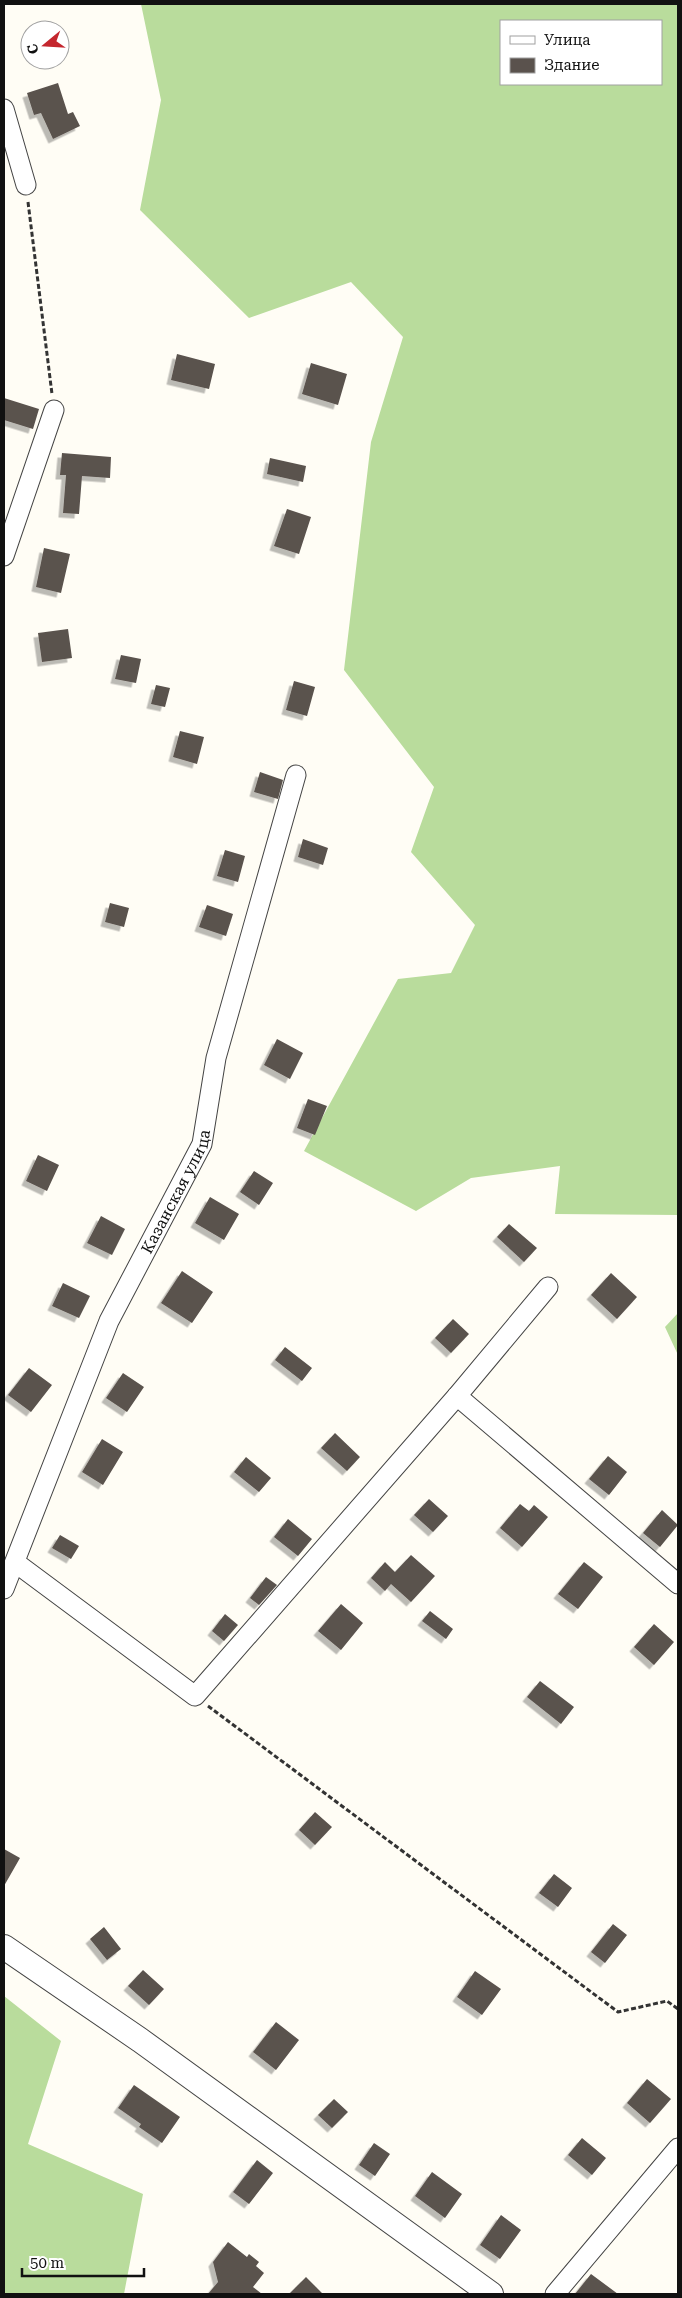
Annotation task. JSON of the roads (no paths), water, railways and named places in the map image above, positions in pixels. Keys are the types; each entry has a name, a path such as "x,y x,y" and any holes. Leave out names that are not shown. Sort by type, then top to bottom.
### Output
{"street":[{"path":"4,109 26,185"},
{"path":"4,556 54,410"},
{"name":"Казанская улица","path":"4,1589 16,1563 109,1322 202,1144 216,1058 296,775"},
{"path":"16,1563 195,1696 457,1396 548,1287"},
{"path":"457,1396 678,1584"},
{"path":"4,1947 140,2040 491,2294"},
{"path":"555,2294 678,2148"}]}
